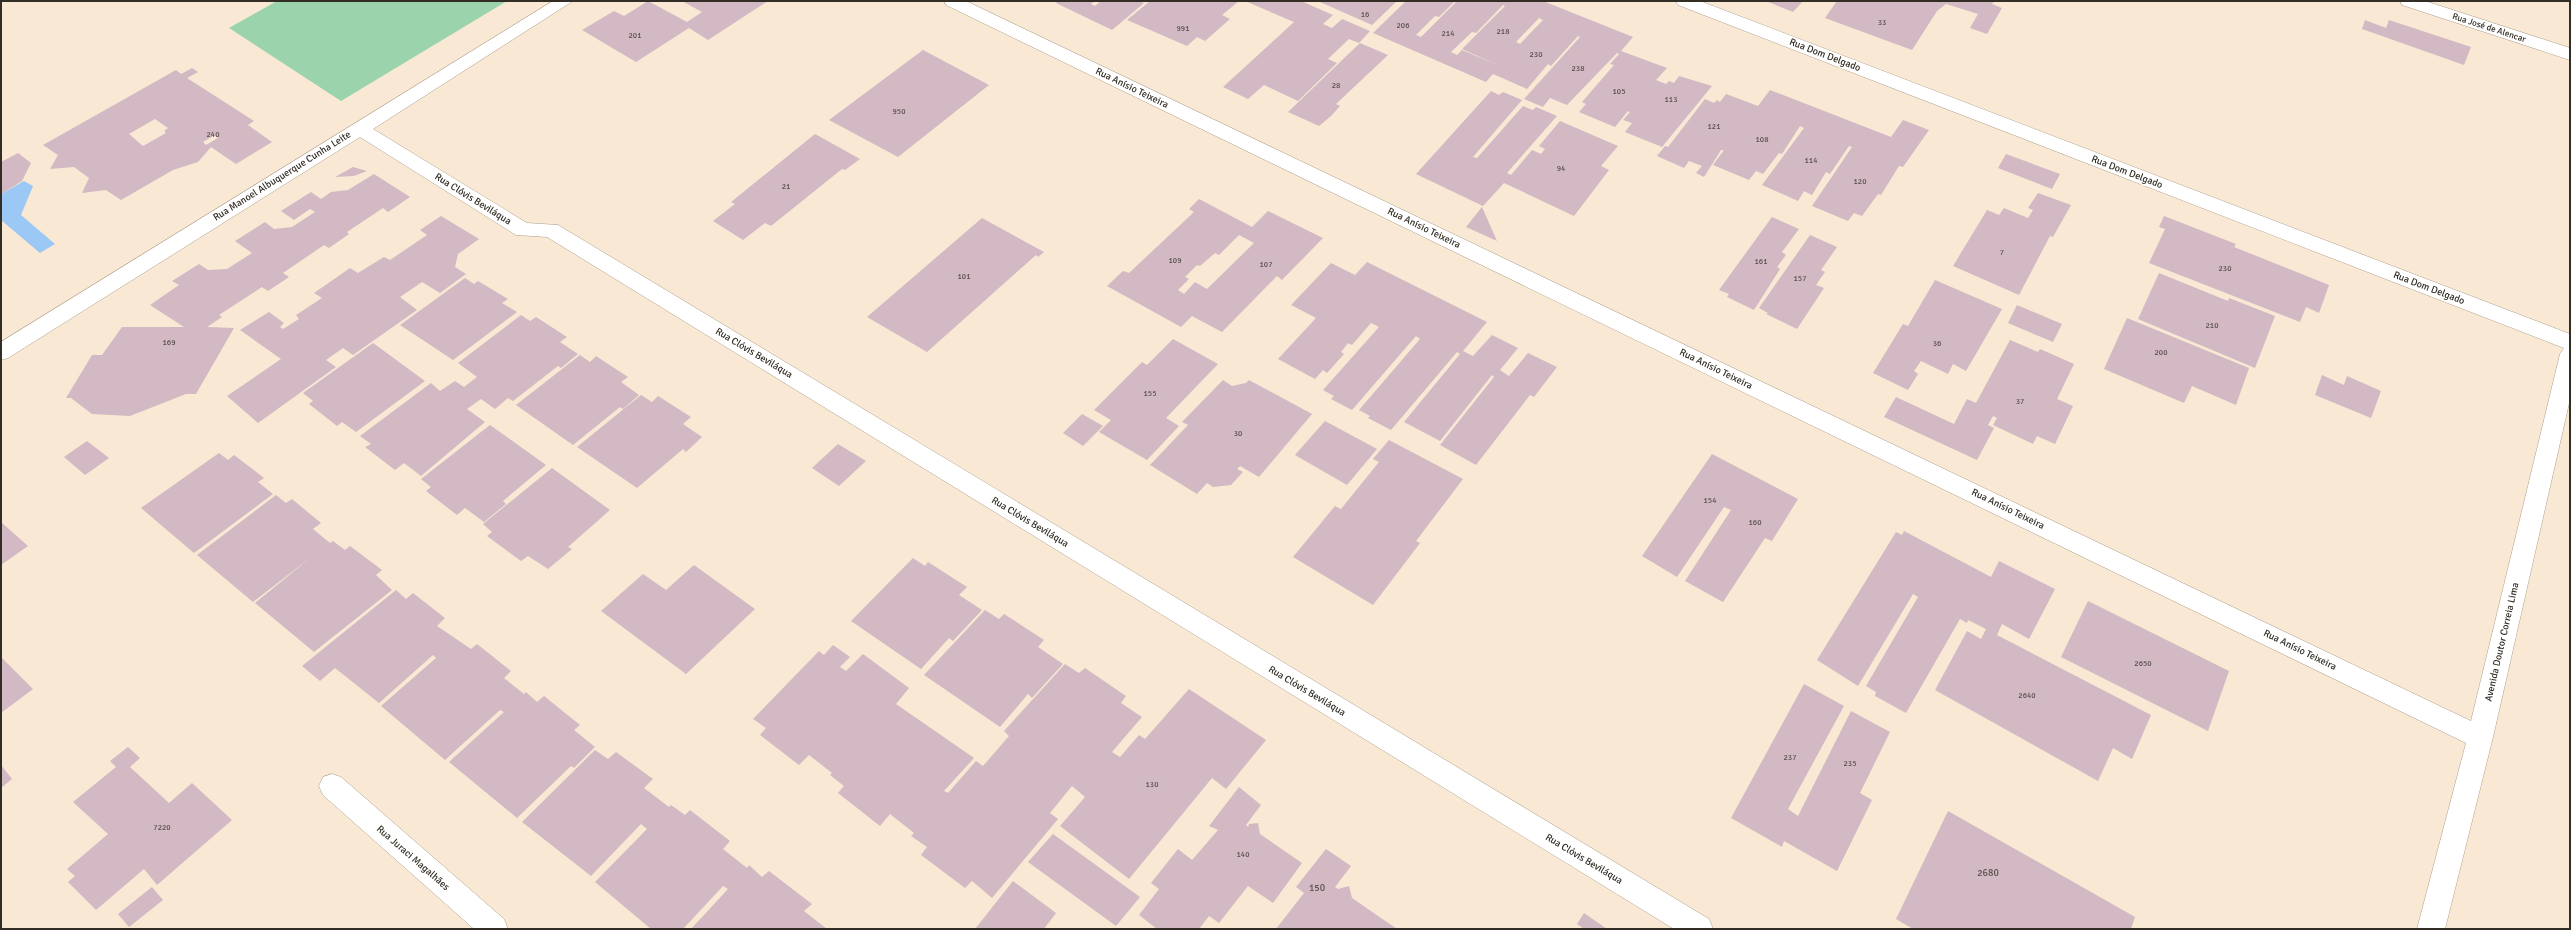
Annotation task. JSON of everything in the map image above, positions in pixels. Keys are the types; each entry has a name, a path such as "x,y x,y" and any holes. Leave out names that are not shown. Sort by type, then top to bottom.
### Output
{"street":[{"name":"Rua Manoel Albuquerque Cunha Leite","path":"1,352 565,1"},
{"name":"Rua Anísio Teixeira","path":"952,1 2480,737"},
{"name":"Rua Dom Delgado","path":"1684,1 2570,342"},
{"name":"Rua José de Alencar","path":"2408,1 2570,54"},
{"name":"Rua Clóvis Beviláqua","path":"359,128 523,230 551,230 1699,929"},
{"name":"Avenida Doutor Correia Lima","path":"2431,929 2564,410 2570,354"},
{"name":"Rua Juraci Magalhães","path":"332,786 494,929"}],"green space":[{"path":"277,1 507,1 341,101 229,28"}],"water":[{"path":"24,181 33,186 21,215 55,244 40,253 1,220 1,194"}],"building":[{"path":"648,1 687,22 702,12 682,1 768,1 708,40 689,28 636,62 582,30 614,11 624,16"},
{"path":"1058,1 1094,1 1091,4 1095,6 1101,1 1138,1 1144,3 1112,30 1056,3"},
{"path":"1150,1 1239,1 1222,15 1230,19 1205,41 1197,37 1187,46 1127,20"},
{"path":"1245,1 1301,1 1333,15 1323,24 1332,28 1342,19 1370,31 1359,43 1349,39 1328,59 1337,63 1298,101 1264,85 1248,99 1223,87 1294,22"},
{"path":"1397,1 1372,25 1320,2"},
{"path":"1406,1 1455,1 1439,17 1435,16 1416,35 1421,37 1457,1 1543,1 1633,37 1621,51 1667,68 1656,80 1666,84 1669,81 1674,83 1679,76 1712,86 1662,147 1625,132 1632,123 1623,120 1630,112 1628,111 1615,127 1579,112 1586,104 1582,102 1614,65 1610,64 1619,54 1617,53 1567,105 1550,98 1543,107 1524,99 1580,37 1578,36 1551,66 1548,64 1527,89 1493,74 1486,82 1373,33","holes":["1503,5 1505,6 1462,49 1500,66 1462,50 1457,55 1451,52 1472,32 1476,33","1539,18 1543,20 1520,44 1516,42"]},
{"path":"1766,1 1803,1 1793,12"},
{"path":"1837,1 1994,1 1992,4 2002,8 1987,34 1970,28 1978,14 1946,4 1937,11 1912,50 1825,18"},
{"path":"2365,20 2386,28 2389,20 2471,47 2464,65 2362,29"},
{"path":"1360,43 1388,55 1336,104 1340,106 1331,116 1319,126 1288,112"},
{"path":"923,50 989,85 898,157 829,120"},
{"path":"192,68 198,72 187,78 254,121 248,125 272,142 236,164 211,147 198,162 173,170 121,200 106,190 82,193 89,178 74,167 50,169 58,155 43,145 176,70 181,74","holes":["155,119 168,128 164,131 166,133 143,146 129,134","215,135 218,138 206,145 203,142"]},
{"path":"1770,90 1891,137 1903,120 1929,130 1903,167 1899,166 1881,195 1878,194 1862,216 1854,213 1848,221 1812,206 1852,147 1849,146 1830,174 1826,172 1812,195 1804,191 1798,201 1762,185 1804,128 1800,126 1782,154 1779,153 1763,174 1756,171 1749,180 1713,165 1724,150 1721,150 1704,177 1696,173 1702,166 1689,161 1684,168 1657,156 1665,146 1668,147 1705,99 1714,103 1717,100 1720,102 1726,94 1758,106"},
{"path":"1491,91 1499,95 1503,92 1522,100 1473,157 1477,158 1523,106 1533,110 1536,107 1557,116 1507,173 1511,175 1532,150 1541,154 1545,149 1539,146 1560,121 1618,146 1601,166 1609,170 1574,216 1504,183 1483,206 1416,174"},
{"path":"815,134 860,159 845,170 842,169 771,226 765,223 743,240 713,221 735,204 731,202"},
{"path":"18,153 31,163 22,181 1,194 1,162"},
{"path":"2006,154 2060,174 2052,189 1998,168"},
{"path":"353,167 367,171 354,176 335,177"},
{"path":"374,174 410,197 388,212 383,208 347,232 349,234 329,248 324,245 283,273 289,277 268,291 262,287 219,315 222,317 207,327 234,328 196,394 186,394 130,416 92,414 71,398 66,398 92,355 102,355 122,327 184,327 150,305 179,285 172,281 199,264 208,270 227,269 252,253 235,241 265,222 274,229 292,227 315,212 310,209 294,220 281,211 311,192 321,199 331,192 348,190"},
{"path":"2038,193 2071,205 2053,237 2050,236 2019,295 1953,266 1987,210 1999,215 2004,208 2028,218 2033,210 2028,208"},
{"path":"1199,199 1252,227 1268,211 1323,238 1282,280 1277,276 1222,332 1192,316 1181,327 1107,286 1123,271 1129,273 1194,212 1189,209","holes":["1239,235 1254,243 1207,289 1195,282 1184,294 1178,290 1189,279 1185,277 1197,265 1200,266 1215,253 1219,255"]},
{"path":"1482,207 1497,241 1466,227"},
{"path":"441,216 479,239 458,254 455,267 466,274 440,293 422,282 400,297 417,310 353,355 343,348 326,360 336,367 258,423 227,396 281,359 240,330 269,312 284,323 280,327 283,329 299,319 296,315 322,298 314,293 350,268 358,273 384,257 390,260 427,235 420,230"},
{"path":"2164,216 2236,244 2234,247 2329,285 2319,313 2306,307 2300,322 2149,263 2165,229 2159,227"},
{"path":"1772,217 1799,229 1782,252 1786,255 1777,267 1780,269 1754,310 1727,297 1729,294 1719,290"},
{"path":"982,218 1044,252 1038,257 1036,255 927,352 867,317"},
{"path":"1810,235 1837,247 1821,270 1825,272 1816,285 1824,288 1797,329 1766,314 1768,313 1759,308"},
{"path":"1367,262 1487,322 1463,351 1473,356 1492,335 1518,348 1500,370 1509,376 1528,353 1557,367 1534,397 1530,395 1476,465 1440,445 1494,377 1492,375 1440,441 1404,422 1460,354 1457,352 1391,430 1368,418 1370,416 1359,410 1420,339 1416,336 1352,410 1331,399 1334,396 1323,390 1379,327 1371,323 1352,345 1348,343 1341,352 1344,354 1327,373 1323,370 1315,379 1278,359 1316,318 1291,305 1331,263 1355,275"},
{"path":"2159,273 2228,301 2229,298 2275,316 2255,368 2138,319"},
{"path":"465,278 474,284 478,281 508,299 502,303 517,312 453,360 400,325"},
{"path":"1935,280 2002,309 1966,371 1953,364 1948,374 1921,361 1914,371 1918,374 1908,390 1873,373 1903,324 1908,326"},
{"path":"2017,305 2062,324 2053,342 2008,323"},
{"path":"521,315 530,321 536,317 567,337 560,342 578,354 561,368 558,366 513,401 508,398 495,409 481,399 467,409 485,422 421,476 404,463 395,470 365,447 371,444 360,436 431,383 440,391 455,381 464,387 477,377 458,363"},
{"path":"2127,318 2249,368 2236,405 2192,386 2184,403 2104,369"},
{"path":"1173,339 1218,364 1166,418 1179,426 1147,460 1099,432 1111,420 1094,410 1142,362 1147,365"},
{"path":"2010,340 2038,352 2040,349 2074,364 2057,399 2073,406 2055,444 2037,436 2033,444 1993,425 1997,418 1993,416 1988,425 1994,428 1977,460 1884,417 1896,397 1954,424 1967,399 1976,403"},
{"path":"373,343 425,381 356,432 342,422 337,426 309,404 313,401 303,393"},
{"path":"580,355 590,362 596,356 628,377 621,382 639,395 623,409 620,407 573,445 516,405"},
{"path":"2322,375 2344,385 2347,376 2381,391 2371,418 2315,395"},
{"path":"1223,380 1232,386 1246,383 1249,380 1312,414 1259,477 1240,466 1237,469 1243,472 1231,485 1213,487 1207,483 1197,494 1150,465 1188,425 1182,422"},
{"path":"641,395 652,402 658,396 691,417 683,424 702,437 686,452 683,449 637,488 577,447"},
{"path":"1082,414 1103,426 1083,446 1063,433"},
{"path":"1325,421 1377,449 1347,485 1295,455"},
{"path":"490,425 546,465 503,501 506,504 484,522 465,508 457,515 426,491 431,487 421,479"},
{"path":"1389,440 1463,479 1416,541 1420,543 1373,605 1293,557 1335,506 1341,509 1379,462 1373,459"},
{"path":"87,441 109,458 85,475 64,457"},
{"path":"838,444 866,461 839,486 812,468"},
{"path":"219,453 228,460 234,455 264,478 258,482 273,494 194,553 141,508"},
{"path":"1712,454 1798,499 1772,541 1765,538 1723,602 1685,581 1731,510 1724,507 1677,577 1642,556"},
{"path":"552,468 610,510 568,547 572,549 548,569 528,556 521,561 487,536 492,532 483,524"},
{"path":"276,495 286,503 292,499 321,523 313,529 330,543 333,541 345,550 350,546 382,570 376,575 392,590 314,652 255,603 310,558 253,602 197,555"},
{"path":"1,522 28,546 1,565"},
{"path":"1904,531 1991,577 1999,561 2055,589 2029,639 2002,624 1997,635 2151,715 2132,759 2113,748 2098,781 1935,690 1967,631 1981,639 1986,629 1968,620 1967,623 1960,619 1906,713 1875,696 1876,692 1866,686 1918,597 1913,594 1858,686 1817,660 1896,532 1902,535"},
{"path":"913,558 925,566 928,562 967,587 959,595 982,610 953,641 949,638 921,669 851,621"},
{"path":"694,565 755,609 686,674 601,611 643,574 666,590"},
{"path":"396,590 406,599 413,593 445,618 437,626 471,649 477,644 511,671 504,678 524,694 526,692 537,702 544,696 580,725 574,730 595,747 574,768 571,766 517,818 449,762 504,712 500,710 445,760 381,706 436,658 433,655 379,703 335,668 320,681 302,666"},
{"path":"2088,601 2229,671 2208,731 2061,657"},
{"path":"985,610 999,619 1004,614 1044,640 1038,647 1063,664 1032,698 1028,694 1000,727 924,675"},
{"path":"833,645 850,657 840,667 846,671 863,654 909,688 896,704 974,758 944,791 948,793 976,761 983,766 1009,736 1004,731 1065,664 1079,673 1085,668 1126,696 1121,703 1142,717 1112,752 1120,757 1139,735 1145,739 1189,689 1266,740 1226,789 1212,778 1129,879 1060,826 1085,797 1072,786 1050,813 1058,819 992,898 972,881 965,888 921,855 927,847 911,836 914,833 890,814 880,826 838,793 844,786 830,775 832,773 809,755 799,765 760,735 766,728 753,719 819,651 824,655"},
{"path":"1,657 33,689 1,713"},
{"path":"1804,684 1844,706 1788,809 1798,816 1851,711 1890,732 1860,793 1872,800 1837,871 1784,841 1782,847 1731,818"},
{"path":"128,747 140,758 130,767 169,803 192,783 232,820 157,885 144,869 96,910 68,882 75,876 67,869 108,834 73,802 116,767 110,761"},
{"path":"595,750 608,759 616,752 653,779 644,788 669,807 671,805 685,815 690,810 730,841 723,849 747,868 749,865 762,877 769,871 812,904 804,911 827,929 691,929 728,889 723,886 683,929 651,929 595,882 647,829 641,824 591,876 522,822"},
{"path":"1,765 12,779 1,788"},
{"path":"1239,787 1261,805 1246,825 1248,827 1249,824 1258,823 1260,834 1302,863 1273,903 1248,886 1219,923 1209,916 1199,929 1157,929 1139,915 1159,889 1151,883 1178,849 1192,860 1218,830 1209,826"},
{"path":"1948,811 2135,917 2131,929 1913,929 1896,919"},
{"path":"1053,834 1140,897 1116,926 1028,862"},
{"path":"1326,849 1351,866 1335,887 1338,889 1349,886 1352,898 1397,929 1276,929 1304,893 1296,887"},
{"path":"1013,881 1056,913 1044,929 975,929"},
{"path":"152,887 163,900 129,927 118,914"},
{"path":"1584,913 1607,929 1584,929 1577,924"}]}
